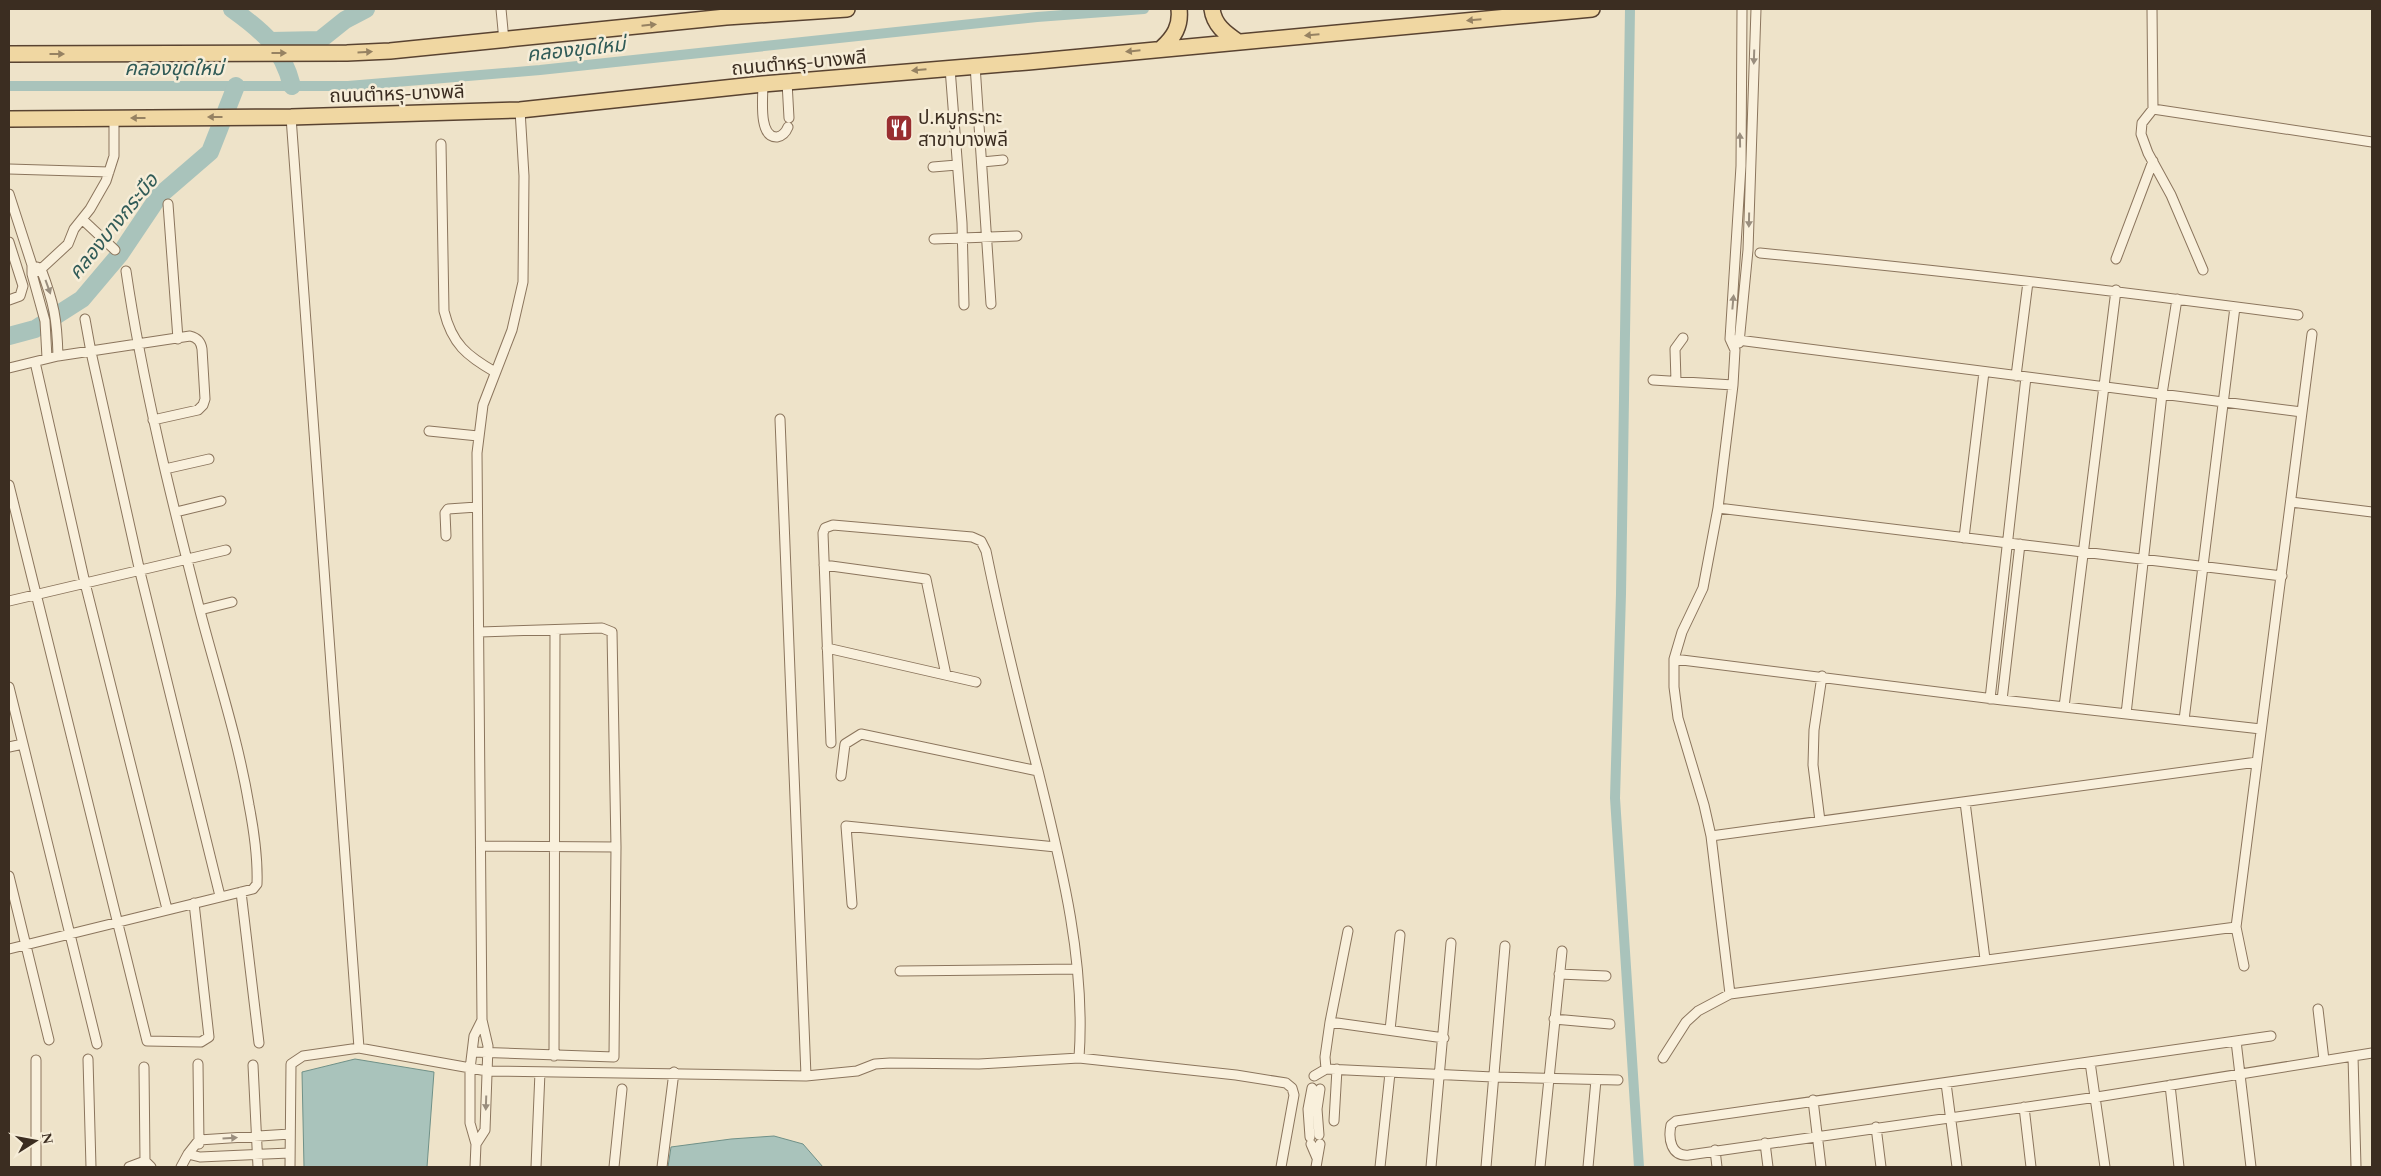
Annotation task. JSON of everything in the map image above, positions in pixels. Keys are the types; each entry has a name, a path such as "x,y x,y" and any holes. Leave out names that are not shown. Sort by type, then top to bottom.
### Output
{"main road":[{"path":"9,54 242,54 390,51 504,41 726,17 847,9"},
{"name":"ถนนตำหรุ-บางพลี","path":"9,119 291,117 520,110 763,84 1592,9"},
{"path":"1212,10 1215,21 1225,34 1238,42"},
{"path":"1162,48 1172,38 1178,26 1179,11"}],"street":[{"path":"501,9 504,41"},
{"path":"1735,350 1730,339 1741,166 1742,9"},
{"path":"1730,994 1711,836 1704,805 1678,718 1674,687 1674,659 1682,632 1703,588 1718,508 1733,385 1735,350 1741,340 1748,250 1756,9"},
{"path":"2152,9 2153,109 2142,123 2141,134 2171,195 2203,270"},
{"path":"975,65 991,304"},
{"path":"950,68 958,165 964,305"},
{"path":"763,84 763,123 766,130 773,136 779,137 786,132 788,122 787,82"},
{"path":"2153,109 2372,142"},
{"path":"476,1144 486,1130 488,1053 487,1037 482,1020 478,436 483,405 512,330 523,282 524,176 520,110"},
{"path":"291,117 359,1048"},
{"path":"47,358 45,321 32,274 37,266 68,244 74,229 82,220 110,172 114,156 114,118"},
{"path":"441,144 444,311 447,325 455,342 473,359 495,372"},
{"path":"982,162 1003,160"},
{"path":"2116,259 2153,161"},
{"path":"933,167 958,165"},
{"path":"9,169 110,172"},
{"path":"9,194 57,315 58,356"},
{"path":"168,204 178,339"},
{"path":"82,220 115,250"},
{"path":"934,239 1017,236"},
{"path":"9,242 23,286 20,296 9,300"},
{"path":"1760,252 2116,290 2298,316"},
{"path":"9,949 253,889 257,884 256,844 240,756 200,610 153,420 137,346 126,271"},
{"path":"1990,699 2007,543 2028,282"},
{"path":"2064,707 2116,290"},
{"path":"2126,714 2162,394 2177,299"},
{"path":"2184,720 2235,307"},
{"path":"85,319 140,572 220,896"},
{"path":"2244,966 2236,927 2312,334"},
{"path":"9,368 58,356 137,346 190,336 201,343 205,399 203,405 198,410 153,420"},
{"path":"1676,381 1675,349 1683,338"},
{"path":"1730,339 2302,412"},
{"path":"35,362 85,583 167,909"},
{"path":"1964,538 1984,372"},
{"path":"1653,380 1733,385"},
{"path":"780,419 806,1076"},
{"path":"429,431 478,436"},
{"path":"165,469 209,458"},
{"path":"9,485 119,921 147,1041 201,1042 209,1037 194,903"},
{"path":"176,512 221,501"},
{"path":"2291,502 2372,512"},
{"path":"446,536 445,513 448,510 477,507"},
{"path":"1718,508 2282,576"},
{"path":"831,743 822,533 825,528 828,526 972,537 981,541 986,550 1002,627 1056,846 1071,922 1079,1002 1079,1058"},
{"path":"2002,700 2020,544"},
{"path":"9,601 140,572 226,550"},
{"path":"824,564 926,579 946,675"},
{"path":"200,610 232,602"},
{"path":"472,1052 614,1057 616,847 612,632 602,628 480,632"},
{"path":"554,1056 555,630"},
{"path":"827,648 976,682"},
{"path":"1674,659 1822,676 1990,699 2261,729"},
{"path":"1820,822 1813,764 1814,730 1822,676"},
{"path":"9,687 97,1044"},
{"path":"841,776 845,744 861,734 1038,771"},
{"path":"9,747 23,744"},
{"path":"1711,836 2257,762"},
{"path":"1965,802 1985,959"},
{"path":"852,904 846,826 1056,846"},
{"path":"482,846 616,847"},
{"path":"9,876 49,1040"},
{"path":"241,892 259,1043"},
{"path":"1663,1058 1686,1022 1698,1011 1730,994 2236,927"},
{"path":"1317,1163 1313,1109 1325,1057 1348,931"},
{"path":"1390,1030 1400,935"},
{"path":"1431,1167 1441,1075 1451,943"},
{"path":"1486,1167 1505,946"},
{"path":"1540,1167 1562,951"},
{"path":"900,971 1076,969"},
{"path":"1559,974 1606,976"},
{"path":"2318,1009 2324,1060"},
{"path":"1554,1019 1610,1024"},
{"path":"476,1167 476,1144 470,1123 470,1069 474,1036 482,1020"},
{"path":"1330,1022 1444,1038"},
{"path":"2271,1036 1946,1083 1812,1100 1676,1122 1671,1125 1671,1144 1676,1153 1681,1156 1765,1142 2097,1097 2372,1052"},
{"path":"2236,1041 2251,1167"},
{"path":"290,1167 291,1064 303,1056 359,1048 487,1071 674,1072 806,1076 857,1071 875,1064 890,1063 979,1064 1079,1058 1236,1075 1286,1084 1292,1088 1294,1095 1282,1167"},
{"path":"2353,1056 2356,1167"},
{"path":"88,1059 91,1167"},
{"path":"36,1060 36,1167"},
{"path":"2090,1062 2097,1097 2105,1167"},
{"path":"198,1064 200,1157"},
{"path":"252,1065 258,1167"},
{"path":"130,1167 148,1164 144,1067"},
{"path":"1319,1079 1337,1069 1441,1075 1618,1080"},
{"path":"1334,1121 1337,1069"},
{"path":"536,1167 540,1072"},
{"path":"662,1167 674,1072"},
{"path":"1380,1167 1390,1073"},
{"path":"1588,1167 1596,1080"},
{"path":"1946,1083 1957,1167"},
{"path":"2170,1085 2179,1167"},
{"path":"614,1167 622,1089"},
{"path":"1812,1100 1822,1167"},
{"path":"2024,1107 2031,1167"},
{"path":"1292,1110 1313,1109"},
{"path":"1876,1127 1881,1167"},
{"path":"181,1167 199,1140 290,1134"},
{"path":"1765,1142 1768,1167"},
{"path":"1715,1150 1717,1167"},
{"path":"188,1154 200,1157 290,1153"}],"water":[{"path":"355,1059 434,1072 427,1167 304,1167 302,1072"},
{"path":"774,1136 803,1144 823,1167 668,1167 671,1147 731,1139"}],"waterway":[{"name":"คลองบางกระบือ","path":"232,9 253,25 270,42 283,61 292,86"},
{"name":"คลองบางกระบือ","path":"271,41 320,40 345,20 366,9"},
{"name":"คลองขุดใหม่","path":"9,86 348,86 540,70 1037,17 1144,9"},
{"path":"1630,9 1621,594 1615,798 1639,1167"},
{"name":"คลองบางกระบือ","path":"9,336 35,329 82,299 120,254 159,196 210,152 236,86"}],"place":[{"name":"ป.หมูกระทะ สาขาบางพลี","path":"899,128"}]}
